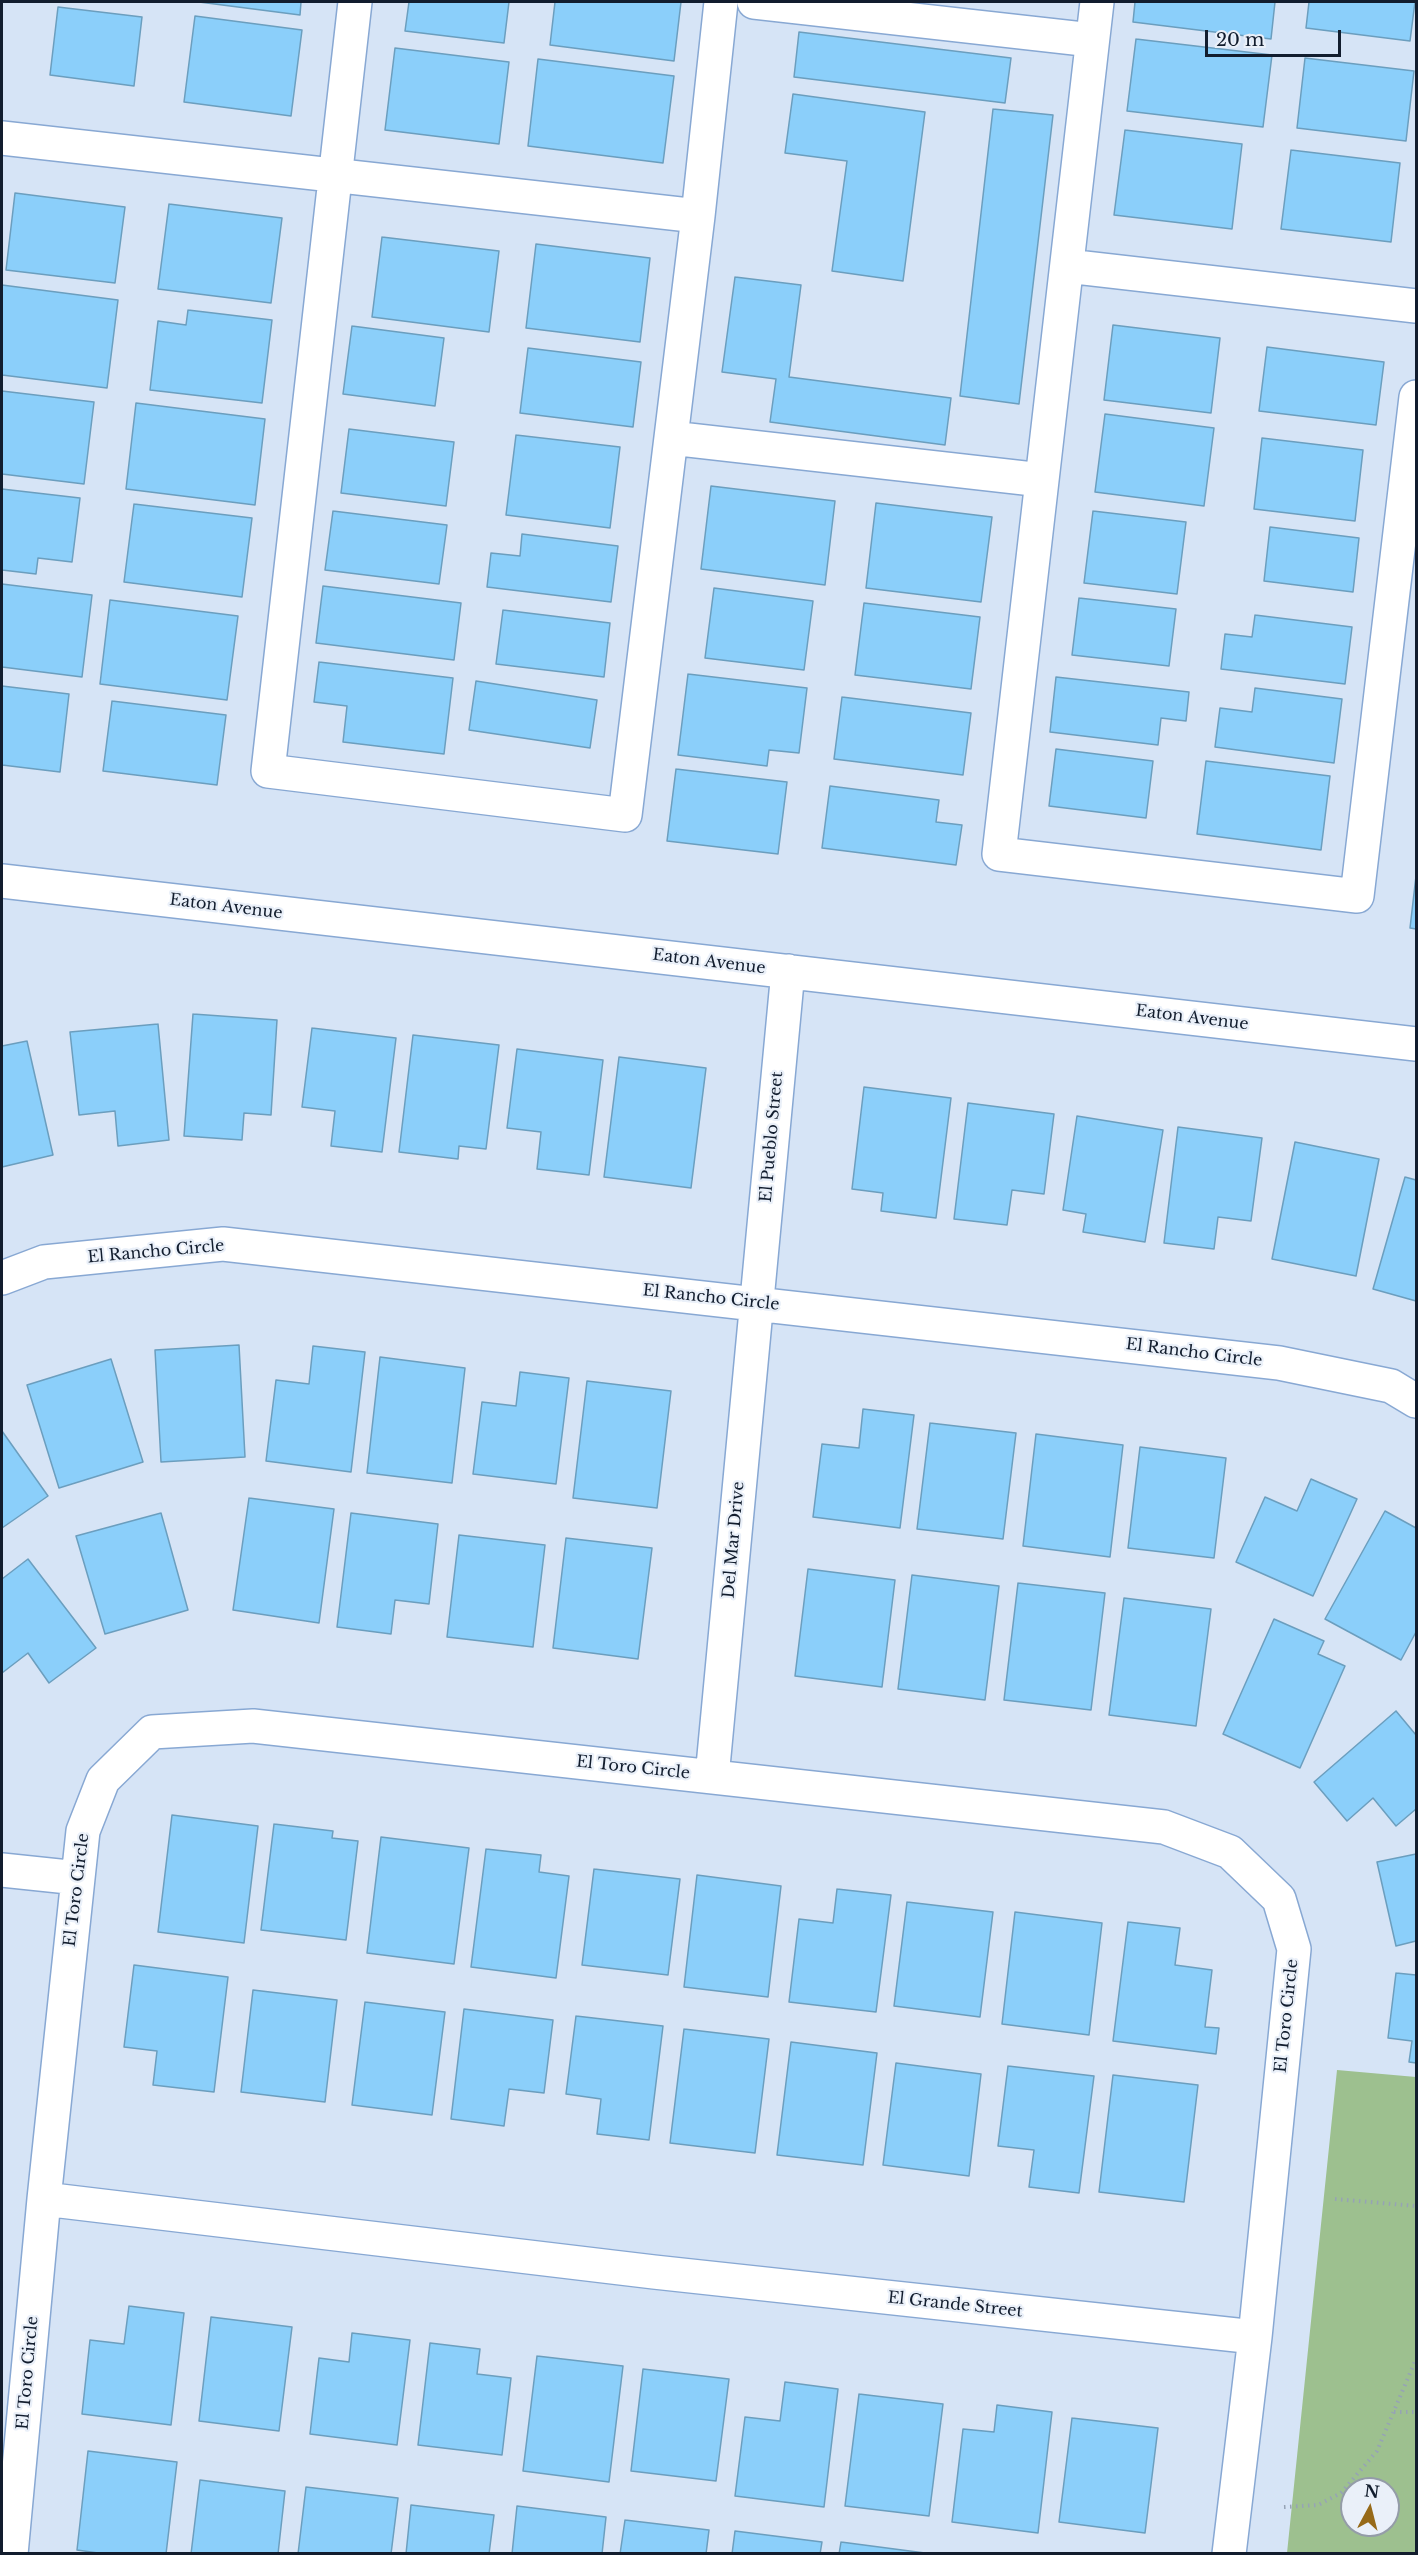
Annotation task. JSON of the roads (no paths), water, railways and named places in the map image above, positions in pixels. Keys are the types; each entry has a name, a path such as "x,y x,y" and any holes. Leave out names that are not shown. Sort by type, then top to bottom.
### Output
{"street":[{"path":"355,2 268,771 625,815 722,2"},
{"path":"754,2 1092,40"},
{"path":"1097,2 999,854 1357,896 1416,397"},
{"path":"2,138 698,216"},
{"path":"1067,266 1416,306"},
{"path":"671,438 1042,480"},
{"name":"Eaton Avenue","path":"2,881 1416,1044"},
{"name":"El Pueblo Street","path":"757,1303 788,971"},
{"name":"El Rancho Circle","path":"2,1278 44,1262 223,1244 1278,1363 1391,1386 1416,1401"},
{"name":"Del Mar Drive","path":"712,1777 757,1303"},
{"name":"El Toro Circle","path":"11,2553 14,2394 44,2199 83,1831 103,1779 152,1732 254,1726 1164,1827 1230,1852 1279,1899 1294,1948 1256,2337 1229,2553"},
{"path":"2,1870 78,1878"},
{"name":"El Grande Street","path":"44,2199 654,2272 1256,2337"}]}
